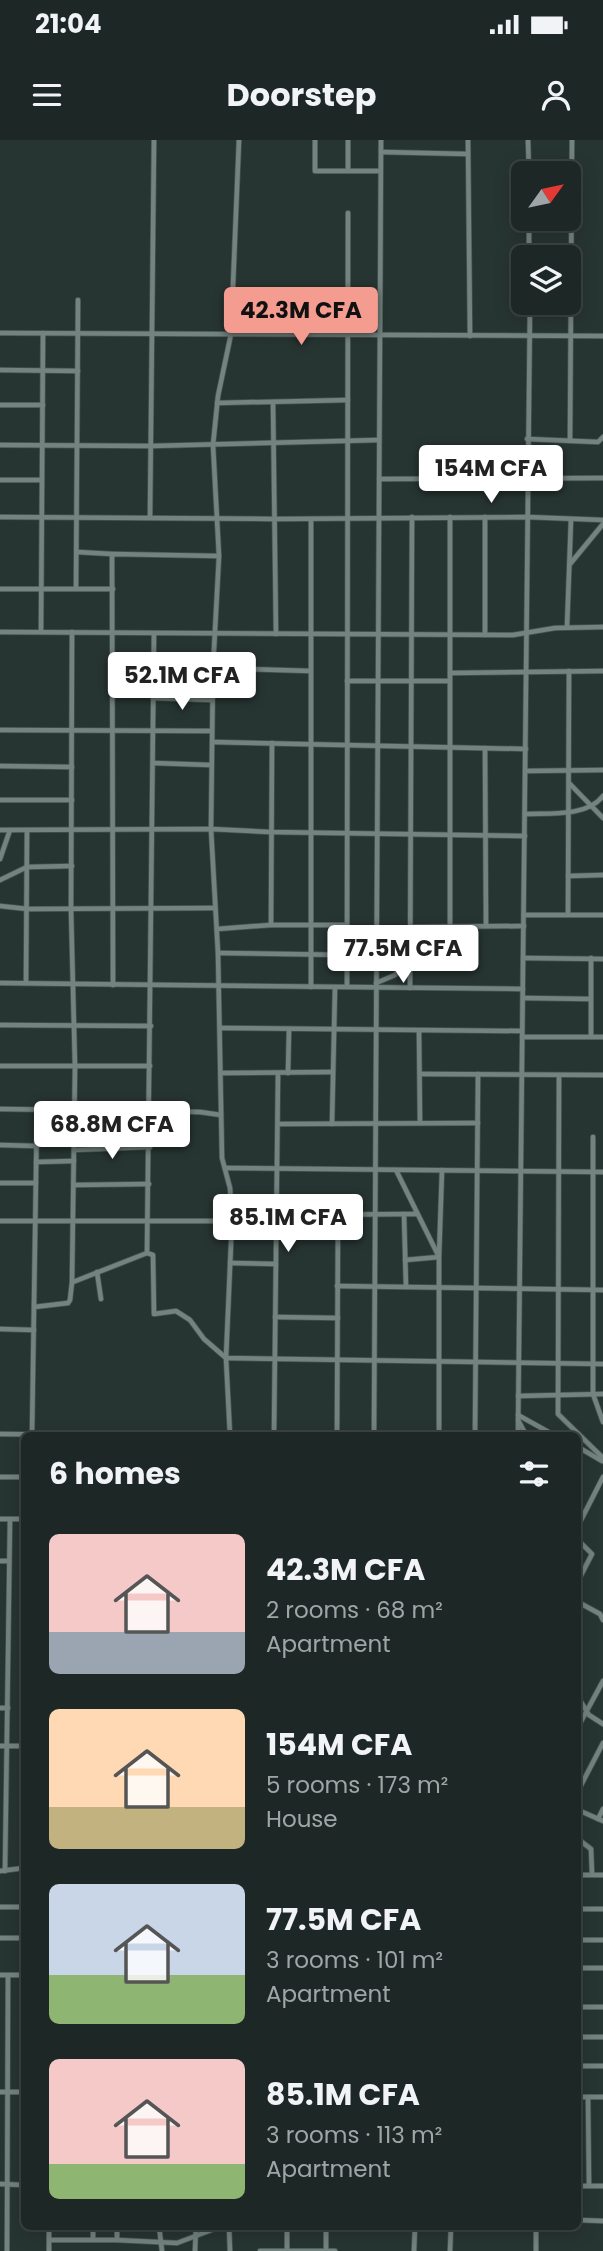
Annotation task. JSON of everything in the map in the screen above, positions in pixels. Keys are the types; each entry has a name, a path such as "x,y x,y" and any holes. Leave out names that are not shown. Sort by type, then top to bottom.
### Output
{"street":[{"path":"150,517 154,140"},
{"path":"230,1432 226,1358 232,1221 221,1115 220,986 211,829 212,700 219,556 213,444 217,403 231,334 239,140"},
{"path":"315,140 315,171 380,171"},
{"path":"348,140 348,171"},
{"path":"374,1432 381,140"},
{"path":"467,140 470,336"},
{"path":"528,140 529,161"},
{"path":"570,441 572,140"},
{"path":"381,152 468,154"},
{"path":"347,987 348,212"},
{"path":"76,589 78,300"},
{"path":"518,1432 530,315"},
{"path":"0,333 603,336"},
{"path":"41,632 43,333"},
{"path":"0,370 78,371"},
{"path":"217,403 348,400"},
{"path":"273,402 276,634"},
{"path":"0,405 43,405"},
{"path":"527,439 598,442 603,437"},
{"path":"0,445 151,446 379,440"},
{"path":"379,479 603,478"},
{"path":"0,480 42,480"},
{"path":"0,517 527,517 603,522"},
{"path":"410,988 412,517"},
{"path":"450,517 450,927"},
{"path":"485,517 485,635"},
{"path":"311,519 311,987"},
{"path":"567,628 570,519"},
{"path":"569,566 603,522"},
{"path":"76,552 219,556"},
{"path":"112,554 113,985"},
{"path":"0,589 113,589"},
{"path":"0,632 513,635 567,628 603,627"},
{"path":"34,1307 68,1303 72,1282 75,1220 75,1067 71,909 72,632"},
{"path":"147,1253 154,633"},
{"path":"213,668 311,671"},
{"path":"568,915 569,671"},
{"path":"450,673 603,671"},
{"path":"347,681 450,681"},
{"path":"153,698 212,700"},
{"path":"0,730 212,732"},
{"path":"211,742 526,749"},
{"path":"271,925 272,743"},
{"path":"485,748 486,926"},
{"path":"153,763 212,765"},
{"path":"0,766 72,766"},
{"path":"526,771 603,770"},
{"path":"568,782 603,818"},
{"path":"525,814 568,813 599,802 603,796"},
{"path":"0,800 72,800"},
{"path":"0,830 211,829 525,835"},
{"path":"0,859 10,830"},
{"path":"26,983 27,830"},
{"path":"0,880 27,867 72,866"},
{"path":"568,876 603,875"},
{"path":"0,900 2,906 28,909 215,908"},
{"path":"524,915 603,915"},
{"path":"217,929 271,925 347,925"},
{"path":"410,927 524,926"},
{"path":"218,953 347,955"},
{"path":"376,985 395,975 410,957"},
{"path":"523,958 603,958"},
{"path":"591,958 591,1037"},
{"path":"0,983 311,987 376,985 523,989"},
{"path":"332,1124 335,987"},
{"path":"523,998 591,999"},
{"path":"0,1025 151,1026"},
{"path":"220,1028 419,1031 603,1038"},
{"path":"288,1073 289,1030"},
{"path":"419,1031 421,1123"},
{"path":"0,1066 150,1066"},
{"path":"222,1073 333,1072"},
{"path":"274,1432 278,1073"},
{"path":"420,1074 603,1075"},
{"path":"475,1432 478,1074"},
{"path":"559,1075 558,1414 576,1432"},
{"path":"0,1109 221,1115"},
{"path":"32,1432 37,1109"},
{"path":"278,1124 478,1123"},
{"path":"593,1137 593,1394 603,1421"},
{"path":"0,1145 37,1146"},
{"path":"74,1150 150,1147"},
{"path":"36,1162 74,1161"},
{"path":"225,1168 603,1171"},
{"path":"396,1170 439,1257"},
{"path":"439,1432 442,1170"},
{"path":"0,1183 36,1183"},
{"path":"74,1185 149,1184"},
{"path":"337,1432 338,1214"},
{"path":"404,1214 406,1287"},
{"path":"276,1215 417,1214"},
{"path":"0,1221 232,1221"},
{"path":"72,1282 147,1253 153,1255 154,1314 176,1311 190,1320 204,1339 226,1358 603,1364"},
{"path":"405,1260 439,1257"},
{"path":"230,1263 276,1264"},
{"path":"97,1272 101,1299"},
{"path":"337,1286 603,1290"},
{"path":"275,1317 338,1318"},
{"path":"0,1329 34,1330"},
{"path":"518,1396 603,1394"},
{"path":"518,1417 525,1432"},
{"path":"518,1417 548,1432"},
{"path":"0,1434 21,1435"},
{"path":"581,1438 603,1460"},
{"path":"581,1450 603,1460"},
{"path":"0,1477 21,1477"},
{"path":"581,1520 603,1477"},
{"path":"0,1519 21,1519"},
{"path":"10,1519 8,1708 3,1782 2,1871 21,1868"},
{"path":"581,1543 592,1555 581,1575"},
{"path":"0,1561 9,1561"},
{"path":"581,1604 600,1614 603,1620"},
{"path":"0,1631 8,1631"},
{"path":"581,1721 603,1681"},
{"path":"581,1703 592,1717 603,1724"},
{"path":"0,1708 8,1708"},
{"path":"581,1785 603,1743"},
{"path":"0,1746 21,1746"},
{"path":"581,1811 600,1820 603,1809"},
{"path":"581,1841 591,1849 592,1874"},
{"path":"581,1875 603,1875"},
{"path":"0,1908 21,1907"},
{"path":"581,1909 603,1909"},
{"path":"0,1938 21,1938"},
{"path":"581,1940 603,1940"},
{"path":"581,1968 603,1968"},
{"path":"0,1975 21,1975"},
{"path":"7,2251 8,1975"},
{"path":"581,2007 603,2007"},
{"path":"0,2014 8,2014"},
{"path":"581,2037 603,2038"},
{"path":"0,2048 8,2048"},
{"path":"581,2066 603,2066"},
{"path":"0,2092 21,2092"},
{"path":"581,2096 603,2097"},
{"path":"588,2097 589,2186"},
{"path":"0,2184 21,2185"},
{"path":"581,2186 603,2186"},
{"path":"581,2220 603,2221"},
{"path":"49,2230 49,2251"},
{"path":"93,2230 93,2240"},
{"path":"117,2230 117,2240"},
{"path":"160,2230 162,2251"},
{"path":"195,2251 196,2230"},
{"path":"49,2240 177,2243 212,2230"},
{"path":"229,2230 230,2251"},
{"path":"287,2230 287,2251"},
{"path":"326,2230 326,2251"},
{"path":"414,2251 415,2230"},
{"path":"450,2251 451,2230"},
{"path":"536,2230 536,2251"},
{"path":"260,2251 335,2251"}]}
